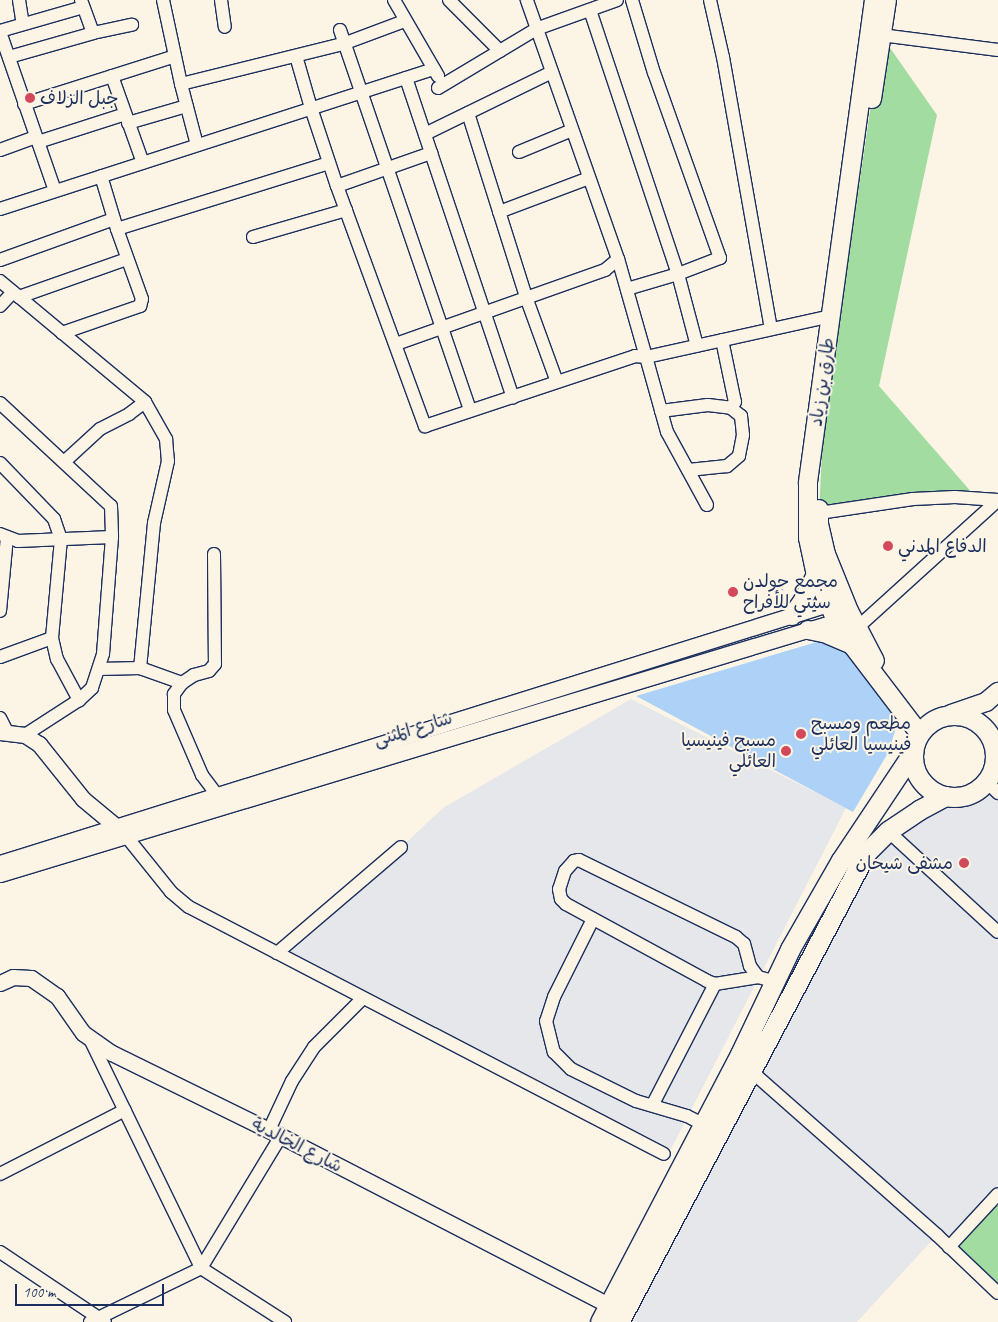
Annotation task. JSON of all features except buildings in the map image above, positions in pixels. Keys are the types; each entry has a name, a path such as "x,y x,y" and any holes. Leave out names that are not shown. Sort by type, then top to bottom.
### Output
{"main road":[{"name":"طارق بن زياد","path":"842,620 816,575 808,538 808,484 874,0"},
{"path":"887,0 829,395 822,451 818,513 842,620 871,654 922,730"},
{"path":"792,616 816,575"},
{"path":"808,630 824,633 842,620"},
{"path":"621,1315 703,1124 740,1054 766,979 841,860 913,752 922,730 932,720 986,702 998,692"},
{"path":"913,752 917,774 929,789 945,796 959,797 992,788 997,745 980,723 967,716 951,714"},
{"path":"600,1322 621,1315 866,853 888,831 919,810 945,796"}],"street":[{"path":"19,0 23,24"},
{"path":"163,0 181,84 197,145"},
{"path":"221,0 226,27"},
{"path":"394,0 434,69 441,87 536,30 617,0"},
{"path":"449,0 500,51"},
{"path":"527,0 618,259 667,432 707,505"},
{"path":"627,289 678,274 720,258 654,72 632,0"},
{"path":"710,0 723,57 771,329"},
{"path":"55,191 0,32 82,2 93,33"},
{"path":"590,10 678,274 697,346"},
{"path":"181,84 343,44 405,21"},
{"path":"9,57 93,33 132,25"},
{"path":"340,30 343,44 470,410"},
{"path":"881,35 998,50"},
{"path":"24,104 175,56"},
{"path":"296,56 311,108 346,210 425,426 635,356 646,357 831,316"},
{"path":"0,209 434,69"},
{"path":"425,134 552,72"},
{"path":"112,76 143,162"},
{"path":"406,78 513,398"},
{"path":"0,150 127,118 187,106"},
{"path":"468,113 526,297 557,382"},
{"path":"518,152 572,130"},
{"path":"338,186 431,153"},
{"path":"0,260 115,224 330,163"},
{"path":"62,333 140,306 142,298 115,224 101,176"},
{"path":"499,212 589,178"},
{"path":"253,237 346,210"},
{"path":"0,306 16,295 127,259"},
{"path":"396,344 442,326 604,270 618,259"},
{"path":"0,281 144,402 166,439 168,461 154,523 140,668"},
{"path":"722,340 735,402 731,408"},
{"path":"64,462 100,429 129,414 144,402"},
{"path":"0,403 111,506 112,537 104,654 92,688 79,700 25,735"},
{"path":"661,411 708,405 731,408 741,416 743,435 739,456 727,466 688,470"},
{"path":"0,463 54,519 61,539 52,638 57,659 79,700"},
{"path":"818,513 913,499 955,497 998,500"},
{"path":"842,620 998,500"},
{"path":"0,611 4,536 18,540 112,537"},
{"path":"214,554 215,664 209,671 194,675 182,683 174,694 174,710 202,775 218,796"},
{"name":"شارع المثنى","path":"0,874 218,796 792,616 842,620"},
{"name":"شارع المثنى","path":"0,862 122,831 842,620"},
{"path":"0,657 52,638"},
{"path":"99,669 140,668 182,683"},
{"path":"0,718 4,732 25,735 39,744 83,799 122,831 171,892 189,907 664,1154"},
{"path":"888,831 998,932"},
{"path":"277,953 401,847"},
{"path":"579,860 736,937 744,944 750,966 766,979 714,984 593,919 561,899 559,889 561,879 574,861 579,860"},
{"path":"593,919 554,997 546,1021 548,1038 554,1052 571,1069 636,1101 653,1104 703,1124"},
{"name":"شارع الخالدية","path":"0,983 13,977 31,978 57,996 83,1034 112,1053 275,1133 621,1315"},
{"path":"653,1104 714,984"},
{"path":"344,1015 345,988"},
{"path":"0,1252 98,1321 201,1268 275,1133 292,1081 314,1047 363,998"},
{"path":"90,1039 201,1268 285,1322"},
{"path":"751,1071 998,1293"},
{"path":"0,1174 125,1110"},
{"path":"949,1247 998,1194"}],"shaded area":[{"path":"631,699 846,808 671,1149 290,951 443,808"},
{"path":"987,782 998,793 998,1194 949,1247 936,1236 857,1322 633,1322 751,1071 866,853 945,796 959,797 971,794"}],"green space":[{"path":"881,35 937,115 879,386 980,502 819,513 822,451 830,386"},
{"path":"998,1194 998,1293 949,1247"}],"water":[{"name":"مطعم ومسبح فينيسيا العائلي","path":"820,641 851,650 900,716 888,753 853,812 636,696"}],"place":[{"name":"جبل الزلاف","path":"30,98"},
{"name":"الدفاع المدني","path":"888,546"},
{"name":"مجمع جولدن سيتي للأفراح","path":"733,592"},
{"name":"مطعم ومسبح فينيسيا العائلي","path":"801,734"},
{"name":"مسبح فينيسيا العائلي","path":"786,751"},
{"name":"مشفى شيحان","path":"964,863"}]}
